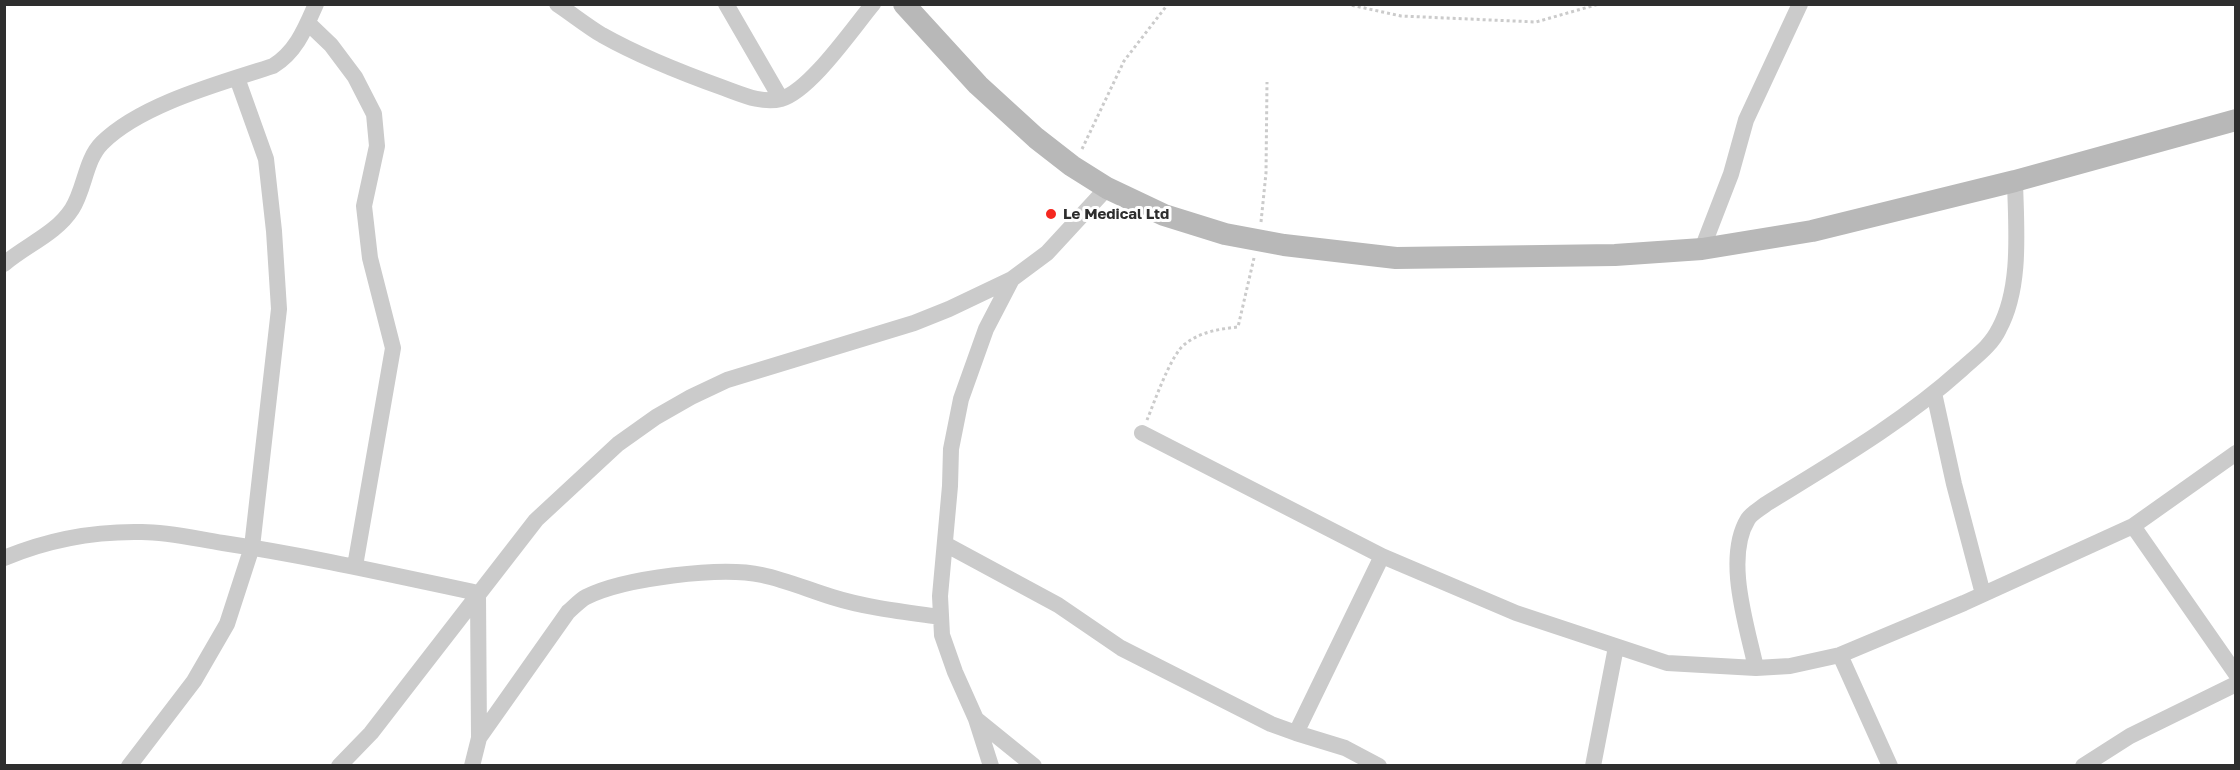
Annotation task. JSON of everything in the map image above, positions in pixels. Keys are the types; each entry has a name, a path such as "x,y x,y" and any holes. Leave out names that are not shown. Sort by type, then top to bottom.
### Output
{"main road":[{"path":"904,4 978,85 1036,138 1072,166 1107,188 1164,215 1225,234 1396,258 1615,255 1702,249 1812,231 2015,181 2235,120"}],"street":[{"path":"4,264 50,231 72,209 93,155 100,145 113,134 152,110 273,66 294,49 316,4"},
{"path":"557,4 603,35 676,71 755,98 781,99 793,93 810,79 873,4"},
{"path":"726,4 781,99"},
{"path":"1702,249 1731,174 1746,120 1800,4"},
{"path":"308,23 331,45 355,77 374,114 377,146 364,206 370,258 393,348 355,566"},
{"path":"129,765 194,681 227,624 252,547 279,309 266,159 237,78"},
{"path":"1756,668 1738,587 1740,537 1749,517 1888,428 1934,393 1986,347 1999,330 2008,307 2016,262 2015,181"},
{"path":"339,765 405,690 536,520 618,444 664,412 727,380 914,323 1012,279 1047,253 1107,188"},
{"path":"991,765 976,719 951,663 942,635 940,596 951,449 961,399 986,329 1012,279"},
{"path":"1934,393 1954,484 1983,594"},
{"path":"1142,432 1382,556 1516,613 1667,663 1756,668 1790,666 1840,655 1983,594 2133,526 2235,453"},
{"path":"2133,526 2235,674"},
{"path":"4,558 28,549 83,535 143,532 252,547 355,566 478,593"},
{"path":"945,544 1058,605 1121,648 1271,724 1345,748 1379,765"},
{"path":"1296,733 1382,556"},
{"path":"479,738 568,612 584,598 605,590 641,581 724,571 762,575 833,598 874,607 941,617"},
{"path":"472,765 479,738 478,593"},
{"path":"1593,765 1616,646"},
{"path":"1840,655 1890,765"},
{"path":"2083,765 2130,736 2235,684"},
{"path":"976,719 1034,765"}],"path":[{"path":"1072,166 1092,131 1124,61 1168,4"},
{"path":"1346,4 1401,16 1536,22 1599,4"},
{"path":"1142,432 1162,380 1183,345 1212,330 1238,327 1259,240 1266,172 1267,82"}],"place":[{"name":"Le Medical Ltd","path":"1051,214"}]}
